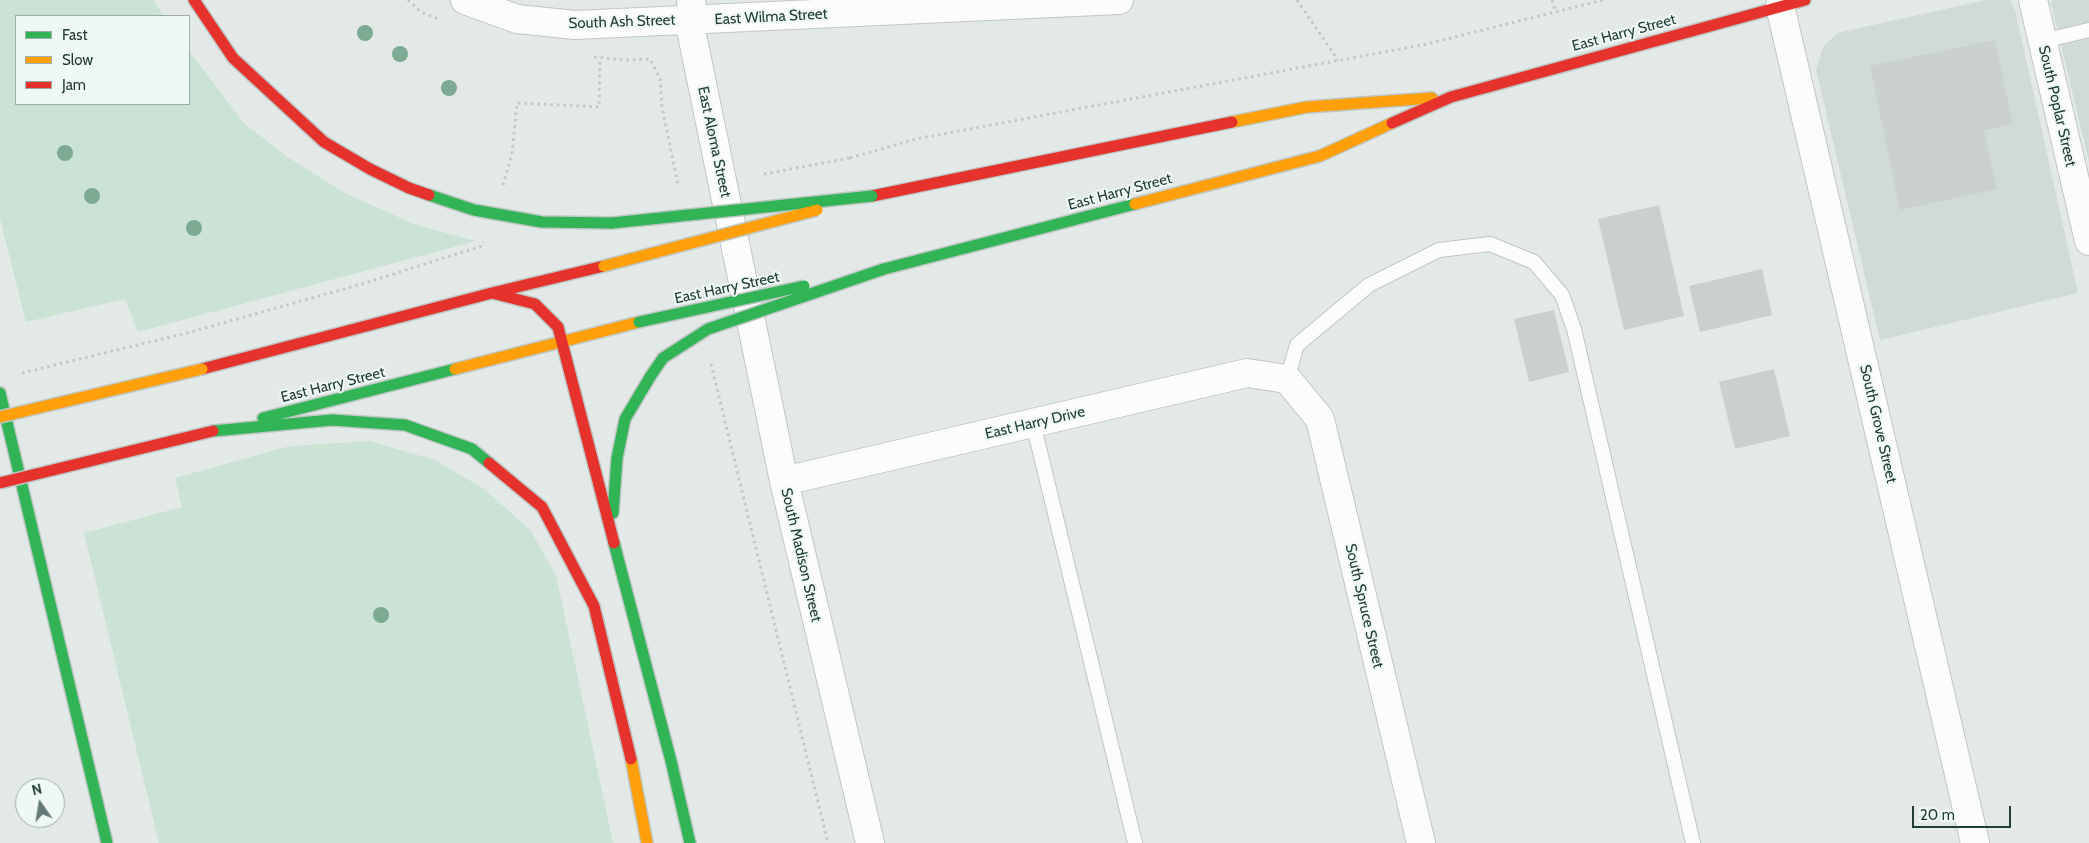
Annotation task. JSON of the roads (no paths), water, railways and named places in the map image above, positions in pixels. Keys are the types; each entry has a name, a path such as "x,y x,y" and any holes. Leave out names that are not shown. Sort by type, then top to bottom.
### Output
{"main road":[{"path":"194,0 233,58 324,142 370,169 409,188 474,210 542,222 612,223 872,196"},
{"name":"East Harry Street","path":"0,483 214,431 639,322 884,269 1320,156 1451,97 1792,3"},
{"name":"East Harry Street","path":"0,417 202,369 872,196 1307,107 1451,97"},
{"path":"612,537 617,458 625,419 663,358 708,330 884,269"},
{"path":"492,293 535,304 558,327 671,761 690,843"},
{"path":"0,393 107,843"},
{"path":"214,431 332,420 405,425 472,449 542,507 594,606 634,774 647,843"},
{"path":"63,652 110,805"}],"street":[{"name":"South Ash Street","path":"465,0 517,19 575,25 692,10"},
{"name":"East Wilma Street","path":"692,10 1120,0"},
{"name":"South Poplar Street","path":"2033,0 2089,241"},
{"name":"South Grove Street","path":"1792,3 1975,843"},
{"name":"East Aloma Street","path":"692,10 691,30 739,265"},
{"name":"South Madison Street","path":"739,265 784,481 870,843"},
{"name":"East Harry Drive","path":"784,481 1247,373 1287,379"},
{"name":"South Spruce Street","path":"1287,379 1320,419 1421,843"}],"lane":[{"path":"2042,41 2089,30"},
{"path":"1287,379 1297,345 1369,285 1439,250 1490,244 1534,262 1562,295 1574,329 1693,843"},
{"path":"1033,423 1135,843"}]}
